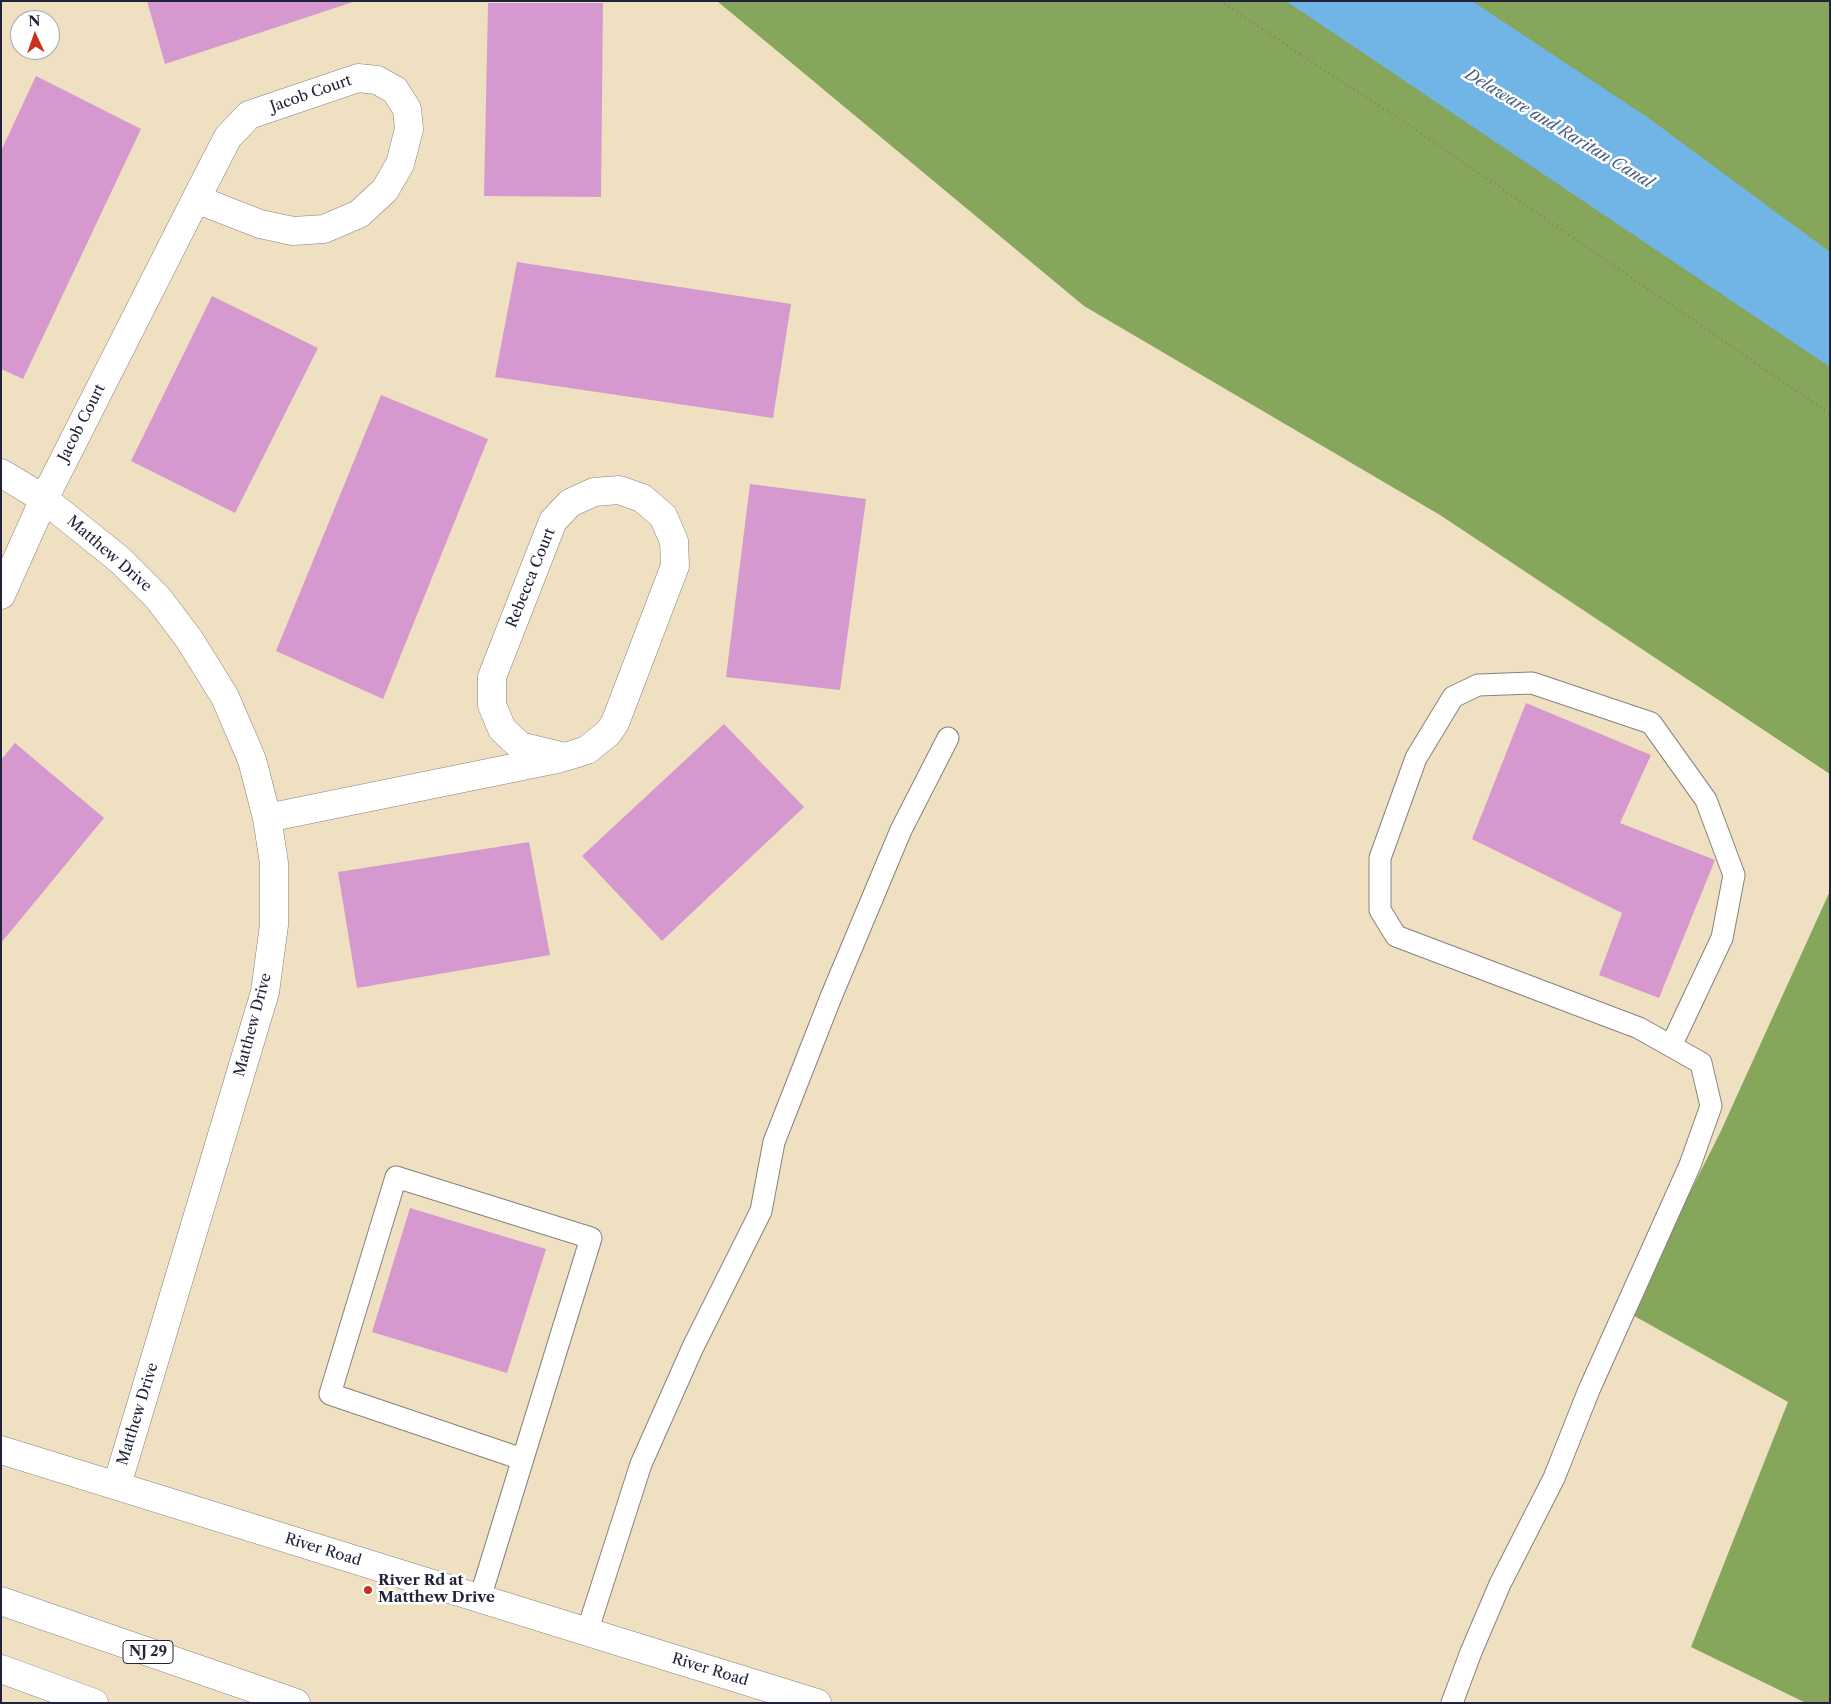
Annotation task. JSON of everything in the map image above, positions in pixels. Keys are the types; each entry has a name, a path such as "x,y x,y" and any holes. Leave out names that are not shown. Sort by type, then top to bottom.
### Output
{"main road":[{"name":"Jacob Court","path":"1,595 44,499 196,199 228,137 249,115 358,78 377,80 395,90 407,108 409,129 400,164 385,190 359,214 324,229 293,232 260,224 196,199"},
{"name":"Matthew Drive","path":"1,473 44,499 120,560 158,598 189,639 225,697 252,760 267,818 274,863 274,925 265,992 117,1485"},
{"name":"Rebecca Court","path":"267,818 565,757 587,750 608,733 615,723 675,566 674,541 663,516 642,498 619,490 594,492 570,503 554,521 492,678 492,705 502,729 520,746 565,757"},
{"name":"River Road","path":"1,1450 817,1703"},
{"name":"NJ 29","path":"1,1601 296,1703"},
{"path":"1,1669 94,1703"}],"lane":[{"path":"1452,1703 1500,1584 1554,1478 1589,1390 1690,1165 1712,1106 1701,1063 1638,1028 1396,936 1380,910 1380,858 1416,758 1453,697 1478,684 1532,683 1651,723 1706,800 1734,876 1722,938 1671,1046"},
{"path":"587,1632 641,1464 693,1347 761,1211 774,1142 823,1015 901,830 948,738"},
{"path":"480,1598 591,1238 396,1177 330,1394 522,1459"}],"path":[{"path":"1220,1 1435,143 1830,414"}],"green space":[{"path":"717,1 1830,1 1830,774 1440,515 1084,306"},
{"path":"1830,891 1830,1703 1806,1703 1691,1647 1788,1402 1629,1313 1720,1133"}],"water":[{"name":"Delaware and Raritan Canal","path":"1286,1 1472,1 1647,117 1830,252 1830,367"}],"building":[{"path":"147,1 353,1 353,2 165,64"},
{"path":"488,3 603,3 601,197 484,196"},
{"path":"36,76 141,129 23,379 1,369 1,151"},
{"path":"517,262 791,304 773,418 495,377"},
{"path":"212,296 318,348 235,513 131,461"},
{"path":"381,395 488,439 383,699 276,651"},
{"path":"750,484 866,499 840,690 726,677"},
{"path":"1526,703 1651,755 1620,823 1715,860 1659,998 1599,975 1622,913 1472,839"},
{"path":"724,724 804,807 662,941 582,856"},
{"path":"15,743 104,818 1,943 1,760"},
{"path":"529,842 550,955 357,988 338,872"},
{"path":"410,1208 546,1249 507,1373 372,1332"}],"place":[{"name":"River Rd at Matthew Drive","path":"368,1590"}]}
